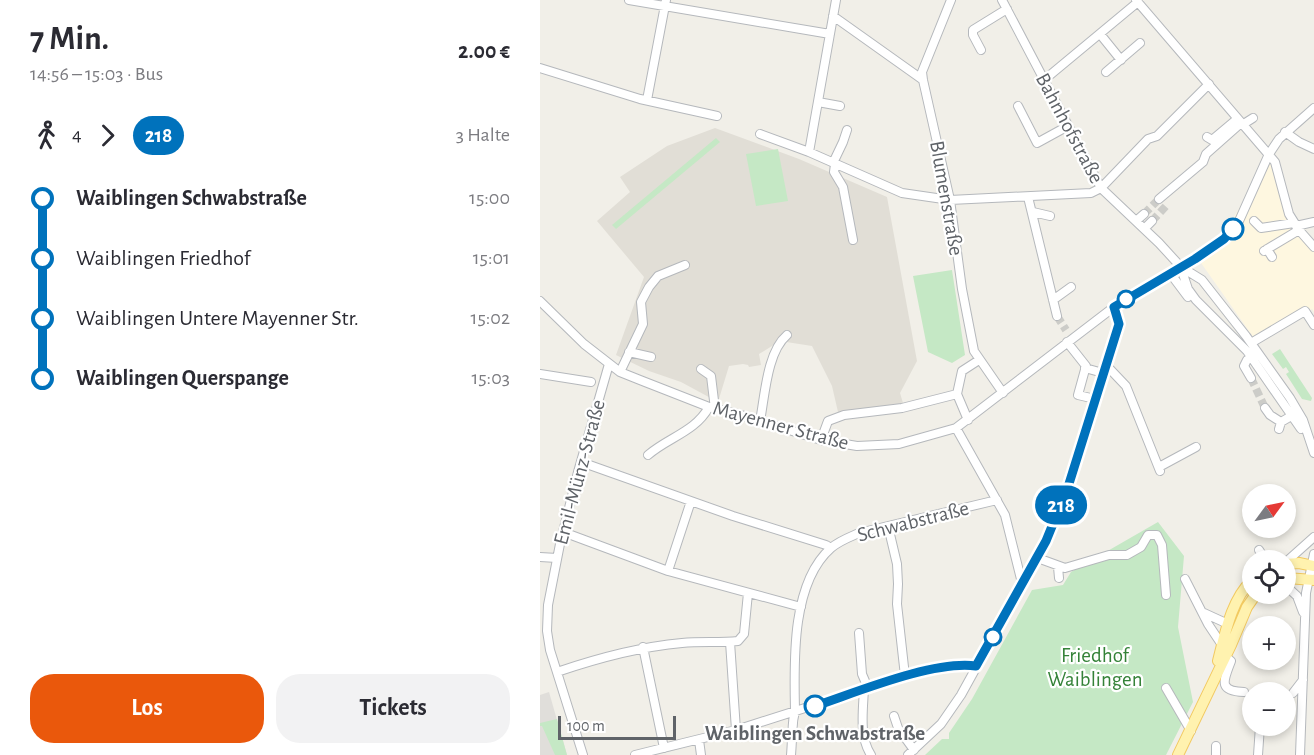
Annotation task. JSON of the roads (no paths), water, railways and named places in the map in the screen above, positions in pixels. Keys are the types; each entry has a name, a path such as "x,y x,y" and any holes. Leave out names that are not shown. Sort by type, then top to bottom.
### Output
{"main road":[{"path":"1296,563 1313,566"},
{"path":"1296,579 1311,580"},
{"path":"1212,681 1228,624 1242,593"},
{"path":"1178,755 1249,604"}],"street":[{"path":"629,0 665,3 830,34"},
{"path":"809,152 836,0"},
{"name":"Blumenstraße","path":"951,0 922,72 923,80 950,200 970,335 979,360 1003,393"},
{"name":"Bahnhofstraße","path":"1002,0 1101,188 1181,267"},
{"path":"1044,80 1137,1 1275,162 1289,214 1314,247"},
{"path":"647,100 665,3"},
{"path":"981,50 973,35 973,30 1007,9"},
{"path":"833,16 923,80"},
{"path":"1100,34 1121,60"},
{"path":"1106,72 1140,43"},
{"path":"540,68 647,100 717,116"},
{"path":"760,134 809,152 902,193 950,200 1091,193 1101,188 1151,134 1209,84"},
{"path":"818,102 840,106"},
{"path":"1018,106 1037,143 1068,126"},
{"name":"Mayenner Straße","path":"540,301 575,337 620,372 712,408 821,440 858,446 899,444 956,428 1114,307 1224,239 1239,221 1269,154 1282,131 1314,108"},
{"path":"1207,137 1212,140 1240,122 1253,118"},
{"path":"1164,200 1203,162 1206,154 1240,122"},
{"path":"847,130 834,163 834,172 843,188 853,240"},
{"path":"1282,131 1314,149"},
{"path":"1028,197 1057,316"},
{"path":"1033,212 1050,216"},
{"path":"1136,221 1144,213"},
{"path":"1144,229 1152,221"},
{"path":"1254,221 1261,228 1296,226 1314,222"},
{"path":"1272,257 1265,250 1296,226"},
{"path":"620,372 643,324 641,302 649,287 658,276 686,265"},
{"path":"1181,267 1202,280 1248,339 1254,358 1289,418 1314,452"},
{"path":"1181,267 1188,289 1196,300 1254,358"},
{"path":"1170,273 1196,307 1254,358"},
{"path":"1053,300 1071,287"},
{"path":"1196,300 1202,295 1214,296"},
{"path":"894,716 897,728 911,752 941,724 961,695 1046,541 1068,487 1119,324 1114,307"},
{"path":"1216,320 1221,321 1242,338 1248,339 1273,330 1305,311 1314,325"},
{"path":"1066,330 1085,368 1078,394 1095,399"},
{"path":"1248,339 1255,332"},
{"path":"760,421 774,351 780,340 787,335"},
{"path":"629,352 651,357"},
{"path":"1251,378 1244,366 1254,358"},
{"path":"968,420 957,394 962,371 979,360"},
{"name":"Emil-Münz-Straße","path":"583,755 547,632 548,605 563,532 609,364"},
{"path":"1085,368 1105,369 1126,386 1160,469 1196,447"},
{"path":"648,455 667,441 693,428 712,408 711,376 701,369"},
{"path":"540,374 591,382"},
{"path":"821,440 828,421 844,415 902,408 957,394"},
{"path":"1265,408 1270,416 1303,420 1314,452"},
{"path":"956,428 1008,524 1022,583"},
{"path":"581,462 831,548"},
{"name":"Schwabstraße","path":"791,755 795,712 794,665 801,606 814,570 831,548 859,533 997,500"},
{"path":"668,571 691,501"},
{"path":"888,526 897,564 897,604 905,676"},
{"path":"563,532 668,571 801,606"},
{"path":"1015,558 1019,562 1037,556 1058,567 1071,567 1109,555 1127,555 1141,547 1148,535 1157,535 1162,545 1166,595"},
{"path":"1296,554 1314,537"},
{"path":"1300,755 1305,617 1314,554"},
{"path":"540,557 557,558"},
{"path":"1058,567 1059,578"},
{"path":"1185,579 1208,624 1222,645"},
{"path":"557,672 642,647 738,641 743,638 748,593"},
{"path":"1296,595 1305,617"},
{"path":"1305,617 1314,606"},
{"path":"1204,613 1228,624"},
{"path":"859,633 862,674 866,689 863,730 871,755"},
{"path":"730,642 736,730"},
{"path":"642,647 664,748"},
{"path":"1226,656 1231,661 1224,677 1225,685 1231,691 1242,692"},
{"path":"635,755 736,730 905,676 960,664 976,666"},
{"path":"1296,689 1303,680"},
{"path":"1166,688 1191,731"},
{"path":"941,724 944,733"},
{"path":"1258,755 1259,736"},
{"path":"699,740 700,755"}],"tunnel":[{"path":"1144,214 1159,199"},
{"path":"1152,221 1166,206"},
{"path":"1057,316 1066,330"},
{"path":"1251,378 1265,408"}],"place":[{"name":"Waiblingen Schwabstraße","path":"815,706"}],"park label":[{"name":"Friedhof Waiblingen","path":"1095,667"}]}
